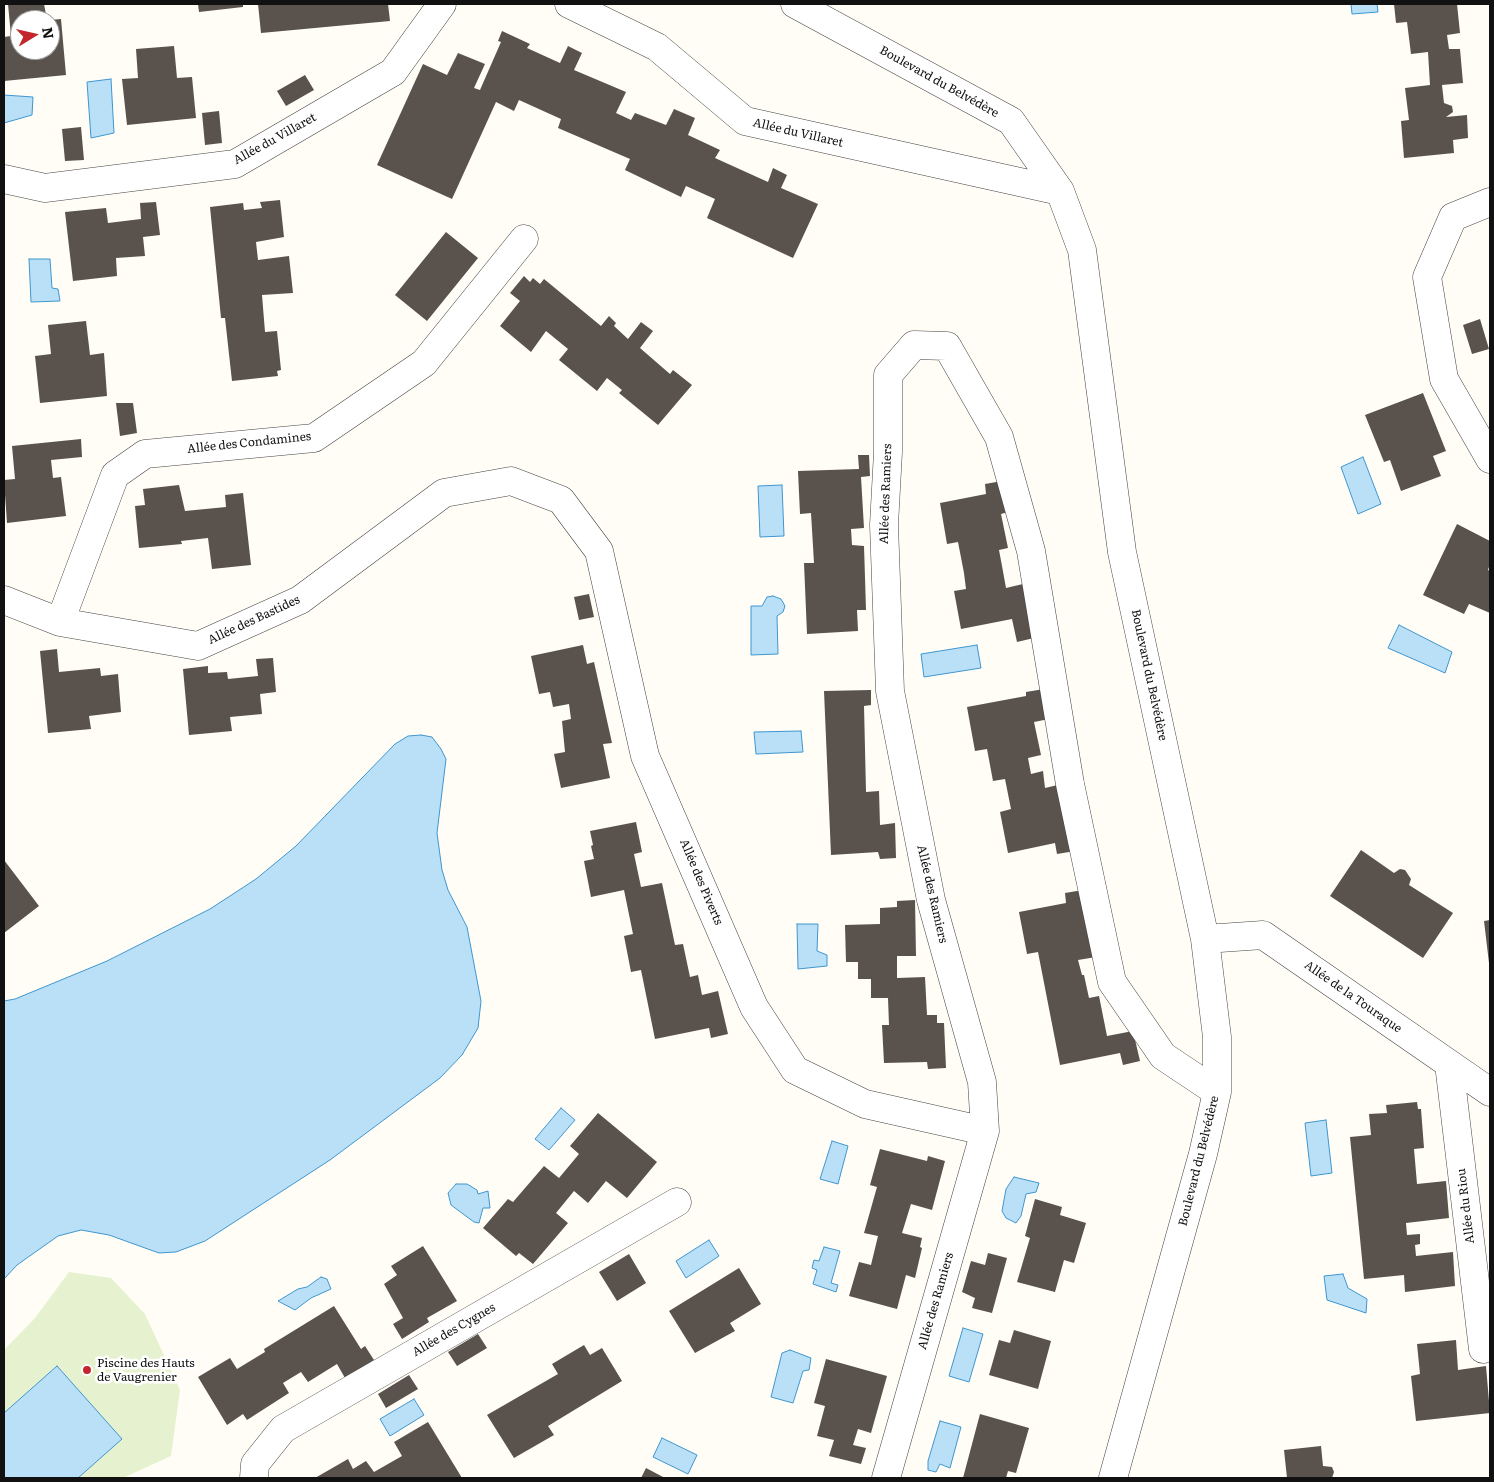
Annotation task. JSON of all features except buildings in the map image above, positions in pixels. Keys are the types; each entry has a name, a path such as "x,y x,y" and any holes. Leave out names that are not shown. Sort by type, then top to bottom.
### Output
{"street":[{"name":"Allée du Villaret","path":"4,179 45,188 234,164 392,72 442,4"},
{"name":"Allée du Villaret","path":"568,4 657,46 745,121 1060,191"},
{"name":"Boulevard du Belvédère","path":"795,4 1011,122 1060,191 1082,250 1122,552 1205,939 1216,1037 1217,1092 1203,1154 1113,1478"},
{"path":"1490,202 1453,217 1427,277 1444,379 1490,459"},
{"name":"Allée des Condamines","path":"60,622 115,475 145,454 314,438 424,363 524,239"},
{"name":"Allée des Ramiers","path":"886,1478 984,1131 982,1082 931,900 890,691 884,525 888,452 888,374 914,345 947,346 999,437 1031,551 1070,784 1112,982 1163,1056 1217,1092"},
{"name":"Allée des Bastides","path":"4,600 60,622 198,646 300,600 444,493 511,481 561,500"},
{"name":"Allée des Piverts","path":"561,500 599,551 645,756 754,1007 795,1070 865,1104 984,1131"},
{"name":"Allée de la Touraque","path":"1205,939 1263,935 1490,1092"},
{"name":"Allée du Riou","path":"1449,1064 1483,1349"},
{"name":"Allée des Cygnes","path":"254,1478 255,1464 283,1429 676,1202"}],"green space":[{"name":"Piscine des Hauts de Vaugrenier","path":"69,1272 111,1278 145,1314 180,1390 171,1456 123,1478 4,1478 4,1350 35,1318"}],"water":[{"path":"1351,4 1377,4 1378,12 1352,14"},
{"path":"111,79 114,133 91,138 87,82"},
{"path":"4,95 33,97 32,115 4,123"},
{"path":"29,259 50,259 52,288 58,289 60,301 31,302"},
{"path":"1363,457 1381,504 1358,514 1341,467"},
{"path":"782,485 784,536 760,537 758,486"},
{"path":"773,596 781,599 785,606 783,612 777,616 778,654 751,655 751,606 762,606 767,597"},
{"path":"1399,625 1452,652 1445,673 1388,648"},
{"path":"977,645 981,668 924,677 921,654"},
{"path":"801,731 803,752 756,754 754,732"},
{"path":"421,735 432,737 446,759 437,833 442,870 448,890 467,927 481,1001 478,1028 462,1055 440,1078 330,1160 205,1241 176,1252 159,1253 109,1235 81,1230 58,1236 17,1265 4,1279 4,1001 15,999 107,961 210,909 256,879 296,846 395,744 408,736"},
{"path":"797,924 818,924 817,951 827,955 827,966 798,969"},
{"path":"561,1108 575,1120 549,1150 535,1139"},
{"path":"1326,1120 1332,1173 1311,1176 1305,1123"},
{"path":"832,1141 848,1146 838,1184 820,1179"},
{"path":"1014,1177 1039,1183 1036,1192 1026,1194 1021,1216 1016,1223 1006,1218 1002,1211 1006,1189"},
{"path":"456,1184 467,1184 477,1190 478,1194 488,1191 490,1208 483,1208 479,1223 474,1222 451,1205 448,1193"},
{"path":"709,1240 719,1256 686,1278 676,1261"},
{"path":"824,1247 840,1251 831,1283 838,1285 836,1292 813,1284 817,1270 812,1268 814,1260 819,1261"},
{"path":"1343,1274 1348,1288 1367,1299 1366,1313 1327,1300 1324,1276"},
{"path":"321,1277 327,1279 331,1289 311,1298 295,1310 278,1301 298,1289 307,1287"},
{"path":"963,1328 983,1334 969,1382 949,1376"},
{"path":"790,1350 811,1358 809,1370 803,1371 793,1403 771,1397 782,1353"},
{"path":"57,1366 122,1439 78,1478 4,1478 4,1413"},
{"path":"414,1399 424,1415 390,1436 380,1419"},
{"path":"940,1421 961,1427 950,1468 940,1464 936,1472 928,1470 928,1461"},
{"path":"662,1438 697,1455 688,1474 653,1457"}],"place":[{"name":"Piscine des Hauts de Vaugrenier","path":"87,1370"}]}
